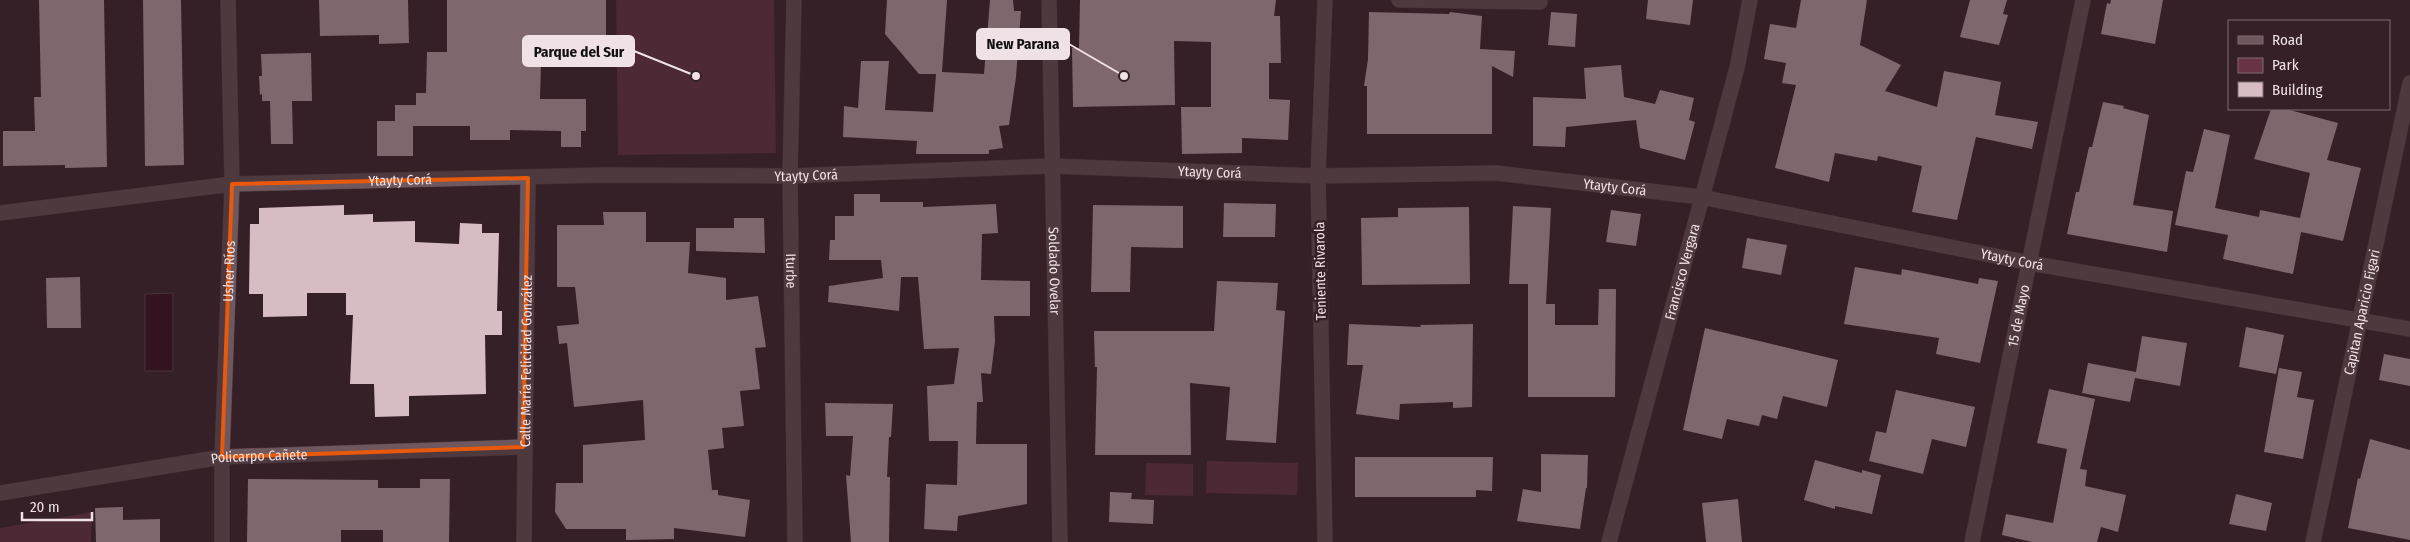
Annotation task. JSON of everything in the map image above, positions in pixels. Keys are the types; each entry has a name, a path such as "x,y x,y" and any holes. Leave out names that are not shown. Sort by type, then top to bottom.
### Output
{"street":[{"name":"Usher Ríos","path":"222,542 222,457 232,184 228,0"},
{"name":"Iturbe","path":"794,0 790,176 795,542"},
{"name":"Soldado Ovelar","path":"1049,0 1050,166 1060,542"},
{"name":"Teniente Rivarola","path":"1324,542 1318,176 1325,0"},
{"path":"1399,0 1540,2"},
{"name":"Francisco Vergara","path":"1609,542 1737,68 1750,0"},
{"name":"15 de Mayo","path":"1972,542 2083,0"},
{"name":"Capitan Aparicio Figari","path":"2313,542 2358,320 2410,83"},
{"name":"Ytayty Corá","path":"0,213 232,184 604,176 790,176 1050,166 1318,176 1496,173 1701,197 2030,263 2410,330"},
{"name":"Calle María Felicidad González","path":"524,542 523,447 528,178"},
{"name":"Policarpo Cañete","path":"0,493 222,457 523,447"}],"highlighted area":[{"path":"528,178 523,447 222,457 232,184"}],"green space":[{"path":"616,0 774,0 776,153 618,155"},
{"path":"1207,461 1298,463 1297,495 1206,493"},
{"path":"1146,463 1193,464 1193,496 1145,495"},
{"path":"92,512 91,542 0,542 0,528"}],"shaded area":[{"path":"173,293 173,371 145,371 145,294"}],"building":[{"path":"39,0 104,0 107,167 65,168 65,165 3,166 3,131 35,131 34,97 41,97"},
{"path":"143,0 181,0 184,165 145,166"},
{"path":"319,0 408,0 409,43 379,44 379,35 320,36"},
{"path":"447,0 606,0 606,49 568,48 567,63 541,63 540,99 586,99 586,131 581,131 581,147 561,147 561,131 510,130 510,140 470,140 470,126 413,126 413,156 377,156 377,121 395,121 395,105 416,105 416,93 426,93 427,52 447,52"},
{"path":"887,0 947,0 942,72 984,74 990,0 1013,0 1014,11 1021,11 1016,77 1009,125 999,126 1003,148 989,150 989,154 916,154 917,141 843,137 844,106 858,108 861,61 889,61 885,110 933,112 936,74 919,74 885,34"},
{"path":"1080,0 1276,0 1274,16 1280,16 1281,63 1269,63 1269,99 1290,100 1288,140 1242,138 1242,153 1182,154 1181,107 1211,107 1211,42 1174,41 1175,105 1073,107 1072,48 1079,48"},
{"path":"1648,0 1693,0 1690,25 1646,19"},
{"path":"1801,0 1867,0 1860,45 1901,65 1885,91 1937,107 1944,71 2001,82 1995,115 2038,122 2032,149 1976,137 1957,220 1912,212 1922,166 1878,156 1877,161 1835,153 1829,182 1775,168 1796,85 1782,83 1786,63 1764,59 1770,24 1796,28"},
{"path":"1970,0 2007,0 2003,14 2008,15 1999,45 1960,37"},
{"path":"2111,0 2163,0 2155,44 2101,34 2107,3 2110,4"},
{"path":"1369,12 1449,14 1450,12 1482,16 1480,49 1515,51 1513,77 1492,66 1492,134 1367,134 1367,86 1364,86 1368,59"},
{"path":"1551,12 1577,14 1575,47 1548,45"},
{"path":"311,53 312,101 292,101 293,144 271,144 270,101 262,101 262,94 260,95 259,76 262,76 261,54"},
{"path":"1621,65 1624,97 1655,104 1660,90 1694,98 1689,120 1695,122 1685,160 1640,148 1636,120 1566,127 1565,147 1533,146 1533,97 1586,99 1584,68"},
{"path":"2103,102 2124,106 2123,108 2149,115 2133,205 2173,211 2167,252 2067,234 2076,192 2079,192 2089,147 2092,147"},
{"path":"2271,110 2290,110 2338,123 2327,160 2361,168 2343,241 2301,232 2293,274 2223,259 2228,235 2175,225 2186,171 2193,172 2204,129 2230,135 2215,208 2259,217 2260,210 2300,218 2310,173 2254,159"},
{"path":"854,194 880,194 880,202 923,202 923,207 996,204 998,233 982,234 981,280 1030,281 1030,316 994,316 995,341 991,374 981,373 983,402 977,402 976,444 1027,444 1027,504 958,516 957,531 924,529 926,484 957,485 958,441 929,441 927,386 954,384 959,348 924,349 918,277 901,277 899,311 828,302 829,286 883,278 881,260 829,260 830,240 835,240 835,216 854,216"},
{"path":"1224,203 1276,204 1275,237 1223,237"},
{"path":"344,205 344,215 373,214 373,222 415,221 415,242 459,244 460,223 482,224 482,233 499,233 497,311 502,311 502,335 485,335 486,394 409,396 409,416 375,417 374,384 350,384 353,315 346,315 346,293 307,293 307,316 263,317 263,294 249,294 250,224 259,224 259,208"},
{"path":"1093,205 1183,206 1183,248 1131,247 1130,292 1091,292"},
{"path":"1513,206 1551,208 1546,304 1555,304 1555,325 1598,325 1599,289 1616,289 1615,397 1528,397 1528,284 1509,284"},
{"path":"1469,207 1470,284 1362,285 1361,218 1398,217 1398,208"},
{"path":"1611,210 1641,214 1636,246 1606,242"},
{"path":"603,212 646,212 646,242 690,242 688,273 726,278 726,300 758,296 766,347 755,348 760,389 740,391 744,426 722,428 724,448 708,450 712,490 718,490 718,495 750,500 745,537 674,528 674,539 626,540 626,529 566,529 555,512 556,483 583,483 583,445 645,440 643,400 574,407 567,343 559,344 557,326 579,324 575,287 557,287 557,225 604,225"},
{"path":"734,218 764,218 765,253 696,251 696,228 734,228"},
{"path":"1747,238 1787,245 1781,275 1742,268"},
{"path":"1855,267 1901,275 1902,269 1978,284 1979,278 1998,281 1980,363 1936,354 1939,338 1844,324"},
{"path":"80,277 81,328 47,328 46,278"},
{"path":"1217,281 1278,283 1276,310 1285,311 1276,443 1226,440 1230,387 1190,383 1191,455 1095,455 1097,367 1095,367 1094,331 1214,331"},
{"path":"1349,324 1421,327 1420,325 1473,324 1472,407 1453,408 1453,402 1400,404 1399,420 1356,414 1363,365 1347,365"},
{"path":"2246,327 2284,335 2276,374 2239,367"},
{"path":"1705,328 1838,360 1827,407 1783,396 1777,419 1762,415 1759,426 1727,419 1722,439 1683,430"},
{"path":"2142,336 2187,343 2180,386 2135,378 2136,373 2130,402 2082,393 2088,363 2136,372"},
{"path":"2384,354 2410,359 2410,386 2379,380"},
{"path":"2279,368 2302,372 2297,397 2314,400 2303,459 2264,452"},
{"path":"2049,389 2095,399 2080,469 2087,470 2085,486 2126,495 2118,532 2101,527 2097,542 2032,542 2002,535 2006,514 2053,523 2067,449 2037,443"},
{"path":"1896,390 1975,407 1966,447 1932,439 1923,474 1869,461 1876,431 1886,433"},
{"path":"825,403 893,404 887,477 890,477 889,542 851,542 846,475 850,476 853,436 826,436"},
{"path":"2370,439 2410,450 2410,540 2348,528 2358,478 2360,479"},
{"path":"1541,454 1588,455 1587,488 1580,529 1517,521 1523,489 1541,492"},
{"path":"1355,457 1493,457 1492,491 1476,490 1476,497 1355,497"},
{"path":"1815,460 1862,473 1862,470 1881,475 1872,514 1835,506 1835,509 1804,500"},
{"path":"248,479 378,480 378,488 420,488 420,479 450,479 449,542 383,542 383,530 341,530 341,542 247,542"},
{"path":"1110,492 1132,493 1131,499 1154,500 1153,524 1109,522"},
{"path":"2236,494 2272,503 2266,531 2229,524"},
{"path":"1738,499 1742,542 1706,542 1702,503"},
{"path":"123,507 123,520 160,519 160,542 96,542 95,508"}],"place":[{"name":"Parque del Sur","path":"696,76"},
{"name":"New Parana","path":"1124,76"}]}
